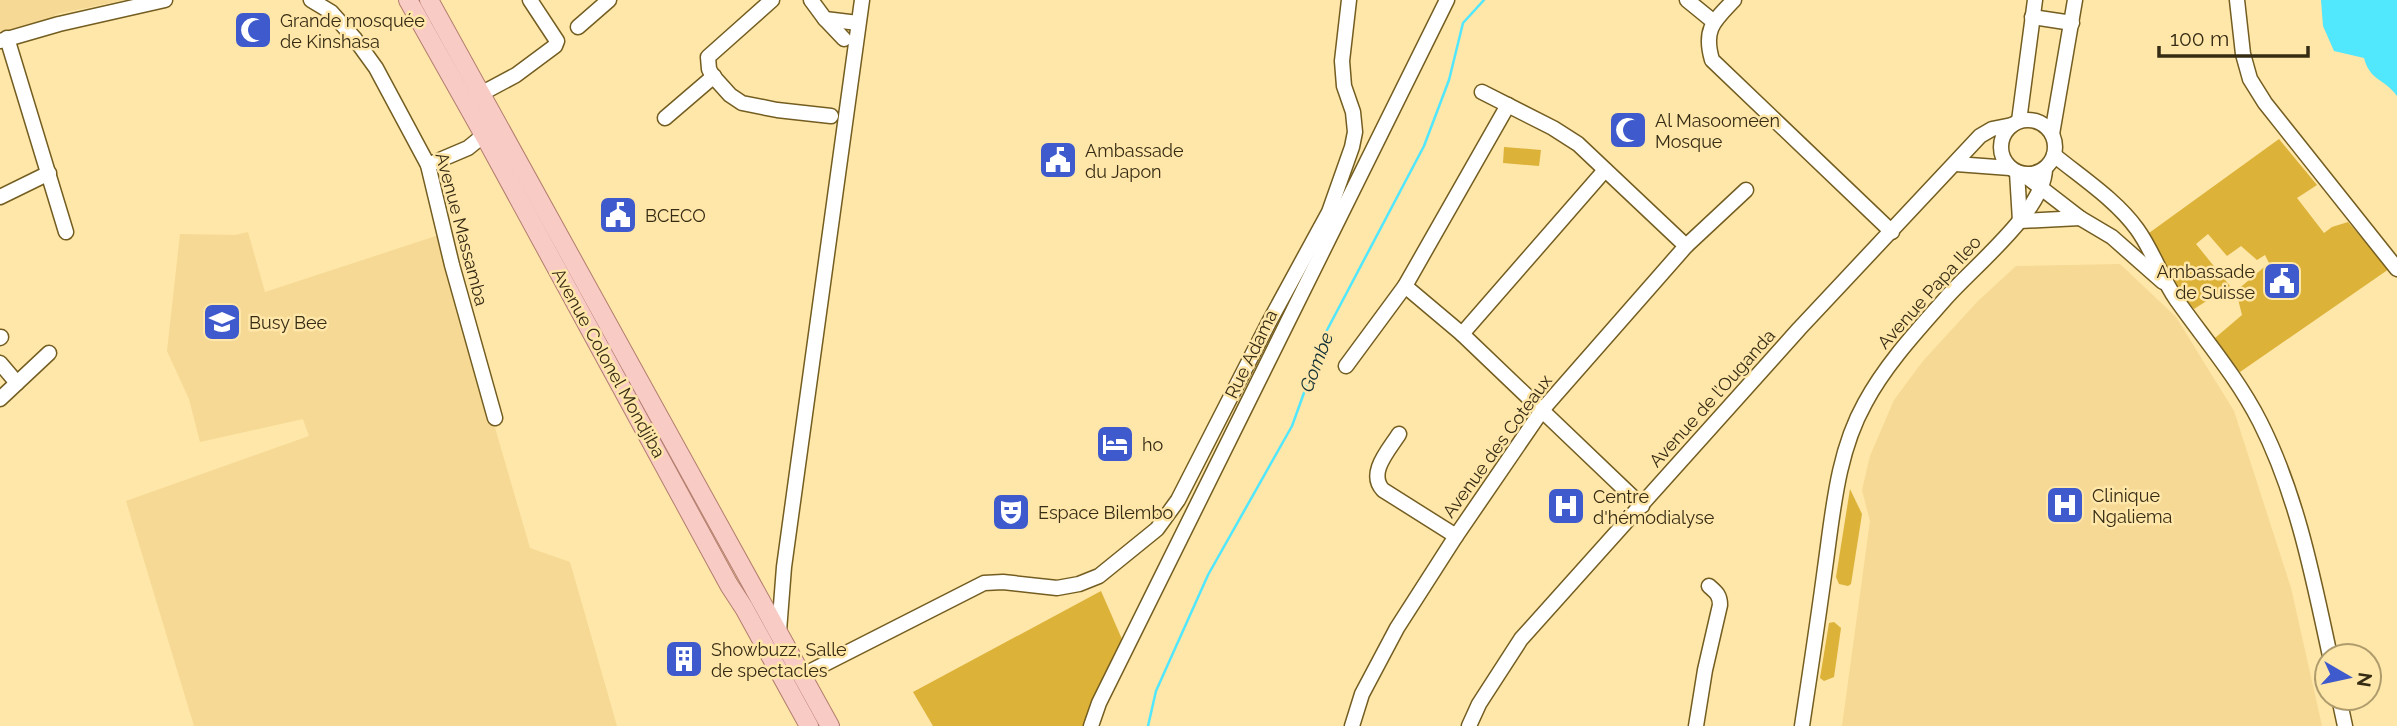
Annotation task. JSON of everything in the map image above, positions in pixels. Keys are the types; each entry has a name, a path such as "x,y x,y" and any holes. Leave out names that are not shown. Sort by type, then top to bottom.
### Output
{"main road":[{"name":"Avenue Colonel Mondjiba","path":"408,0 474,98 484,135 546,231 779,631 830,726"},
{"name":"Avenue Colonel Mondjiba","path":"429,0 474,98 729,585 809,726"},
{"path":"762,640 779,631"}],"street":[{"path":"66,232 4,40 165,0"},
{"name":"Avenue Massamba","path":"312,0 331,12 376,68 428,165 452,265 495,418"},
{"path":"474,98 516,75 555,46 557,41 530,0"},
{"path":"578,27 609,0"},
{"path":"772,0 708,57 709,69 730,94 743,103 831,116"},
{"path":"811,0 844,39"},
{"path":"779,631 784,567 862,0"},
{"path":"803,675 984,583 1003,582 1057,588 1099,576 1157,529 1178,500 1329,212 1355,132 1353,112 1344,86 1342,61 1349,0"},
{"name":"Rue Adama","path":"1091,726 1099,704 1447,0"},
{"path":"1687,0 1714,22"},
{"path":"1734,0 1714,22 1708,41 1712,60 1892,232"},
{"path":"2015,123 2035,0"},
{"path":"1956,164 2035,173 2045,169 2054,155 2052,134 2074,0"},
{"path":"2237,0 2243,54 2250,79 2265,103 2397,269"},
{"path":"2032,17 2072,23"},
{"path":"825,19 858,23"},
{"path":"665,118 714,76"},
{"path":"1482,92 1553,128 1578,144 1686,246"},
{"path":"1346,366 1405,286 1508,105"},
{"path":"2052,134 2038,121 2015,123 2006,131 2001,147 2005,162 2080,218 2112,237 2168,286"},
{"name":"Avenue de l’Ouganda","path":"1469,726 1492,682 1521,639 1799,329 1980,136 1992,129 2015,123"},
{"path":"428,165 468,148 484,135"},
{"path":"2054,155 2122,210 2138,230 2168,286 2240,387 2260,422 2283,473 2303,537 2327,642"},
{"name":"Avenue Papa Ileo","path":"1802,726 1836,484 1845,450 1864,403 1896,355 1948,295 2020,221 2040,189 2045,169"},
{"path":"1462,334 1605,170"},
{"path":"2017,171 2020,221 2080,218"},
{"path":"0,197 49,173"},
{"name":"Avenue des Coteaux","path":"1352,726 1362,694 1378,662 1455,536 1542,409 1686,246 1746,190"},
{"path":"1405,286 1462,334 1642,506"},
{"path":"0,399 49,353"},
{"path":"0,363 17,383"},
{"path":"1399,434 1376,475 1377,484 1455,536"},
{"path":"1696,726 1720,605 1717,592 1709,586"}],"shaded area":[{"path":"0,0 125,0 61,13 55,15 52,22 0,37"},
{"path":"2279,139 2317,185 2297,198 2324,233 2332,227 2348,222 2389,269 2240,372 2215,338 2242,315 2236,291 2269,263 2265,255 2257,260 2241,246 2227,256 2208,234 2196,244 2230,286 2194,309 2157,262 2149,233"},
{"path":"1504,147 1541,150 1539,166 1503,163"},
{"path":"248,232 265,292 439,235 530,548 570,562 617,726 194,726 126,501 309,436 303,419 200,442 189,399 167,351 180,234 235,235"},
{"name":"Clinique Ngaliema","path":"2120,264 2176,317 2234,411 2291,588 2313,686 2313,712 2319,712 2322,726 1842,726 1870,521 1862,490 1870,456 1894,400 1923,361 1977,302 2016,266"},
{"path":"1850,489 1862,514 1851,584 1848,586 1839,584 1836,577"},
{"path":"1101,591 1125,646 1084,726 933,726 913,692"},
{"path":"1834,622 1841,628 1834,677 1824,681 1820,678 1829,623"}],"water":[{"path":"2321,0 2397,0 2397,96 2370,71 2364,58 2334,51 2323,26"}],"waterway":[{"name":"Gombe","path":"1148,726 1156,691 1208,575 1292,426 1326,332 1424,146 1449,80 1463,23 1484,0"}],"place":[{"name":"Grande mosquée de Kinshasa","path":"253,30"},
{"name":"Al Masoomeen Mosque","path":"1628,130"},
{"name":"Ambassade du Japon","path":"1058,160"},
{"name":"BCECO","path":"618,215"},
{"name":"Ambassade de Suisse","path":"2282,281"},
{"name":"Busy Bee","path":"222,322"},
{"name":"ho","path":"1115,444"},
{"name":"Clinique Ngaliema","path":"2065,505"},
{"name":"Centre d'hémodialyse","path":"1566,506"},
{"name":"Espace Bilembo","path":"1011,512"},
{"name":"Showbuzz, Salle de spectacles","path":"684,659"}]}
